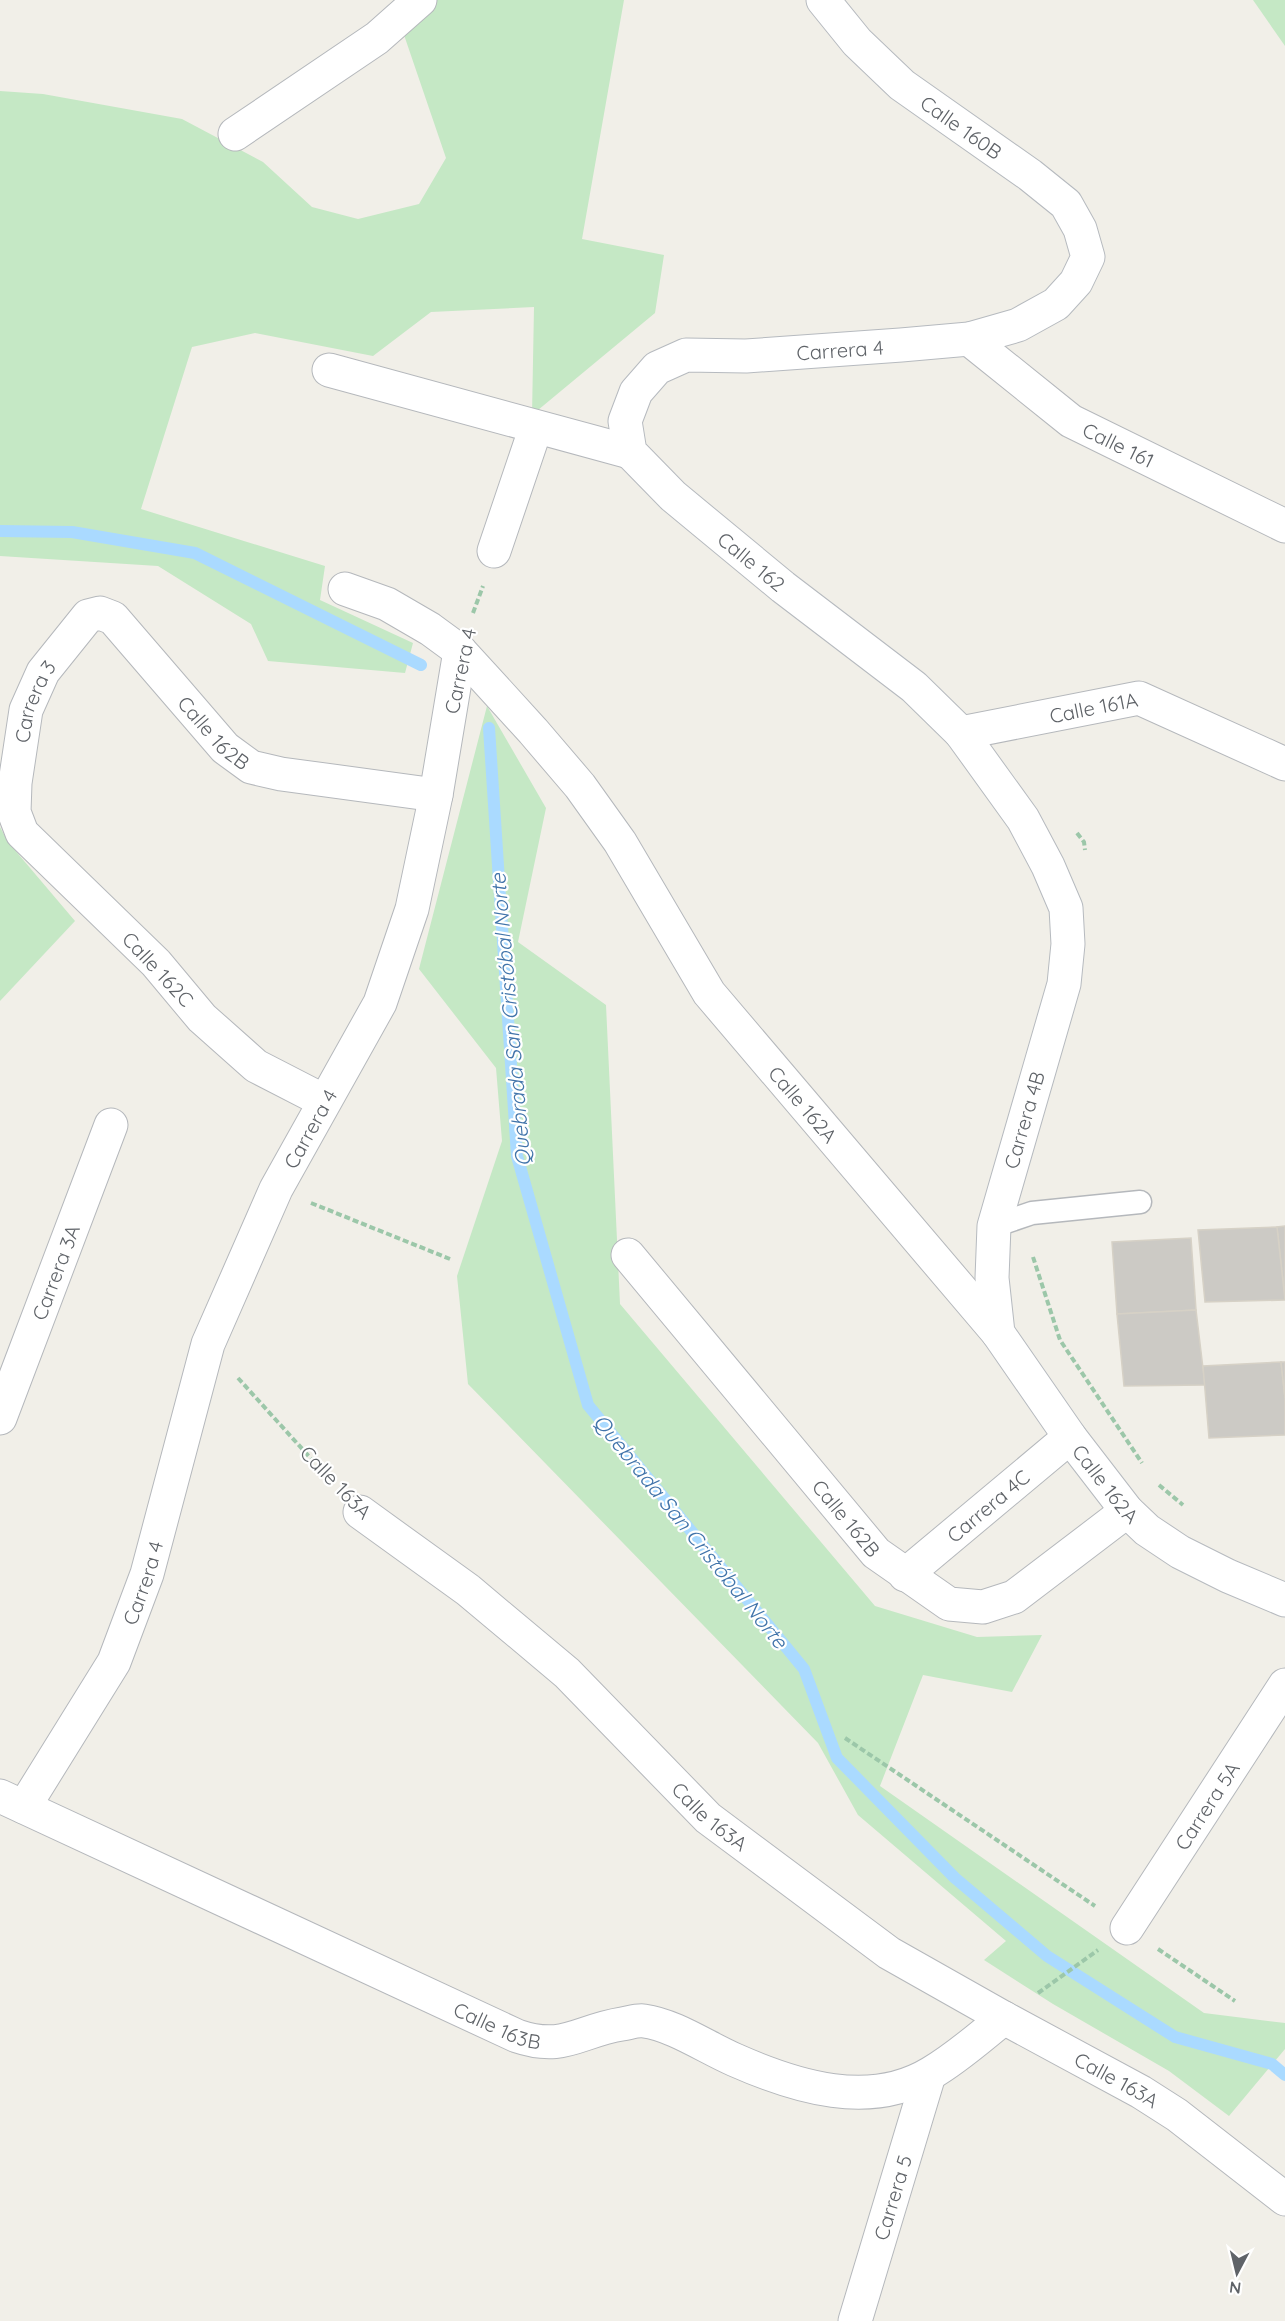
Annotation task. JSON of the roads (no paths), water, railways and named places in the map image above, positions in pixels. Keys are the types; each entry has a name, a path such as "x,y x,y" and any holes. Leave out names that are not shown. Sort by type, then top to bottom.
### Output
{"street":[{"path":"235,134 377,38 420,0"},
{"name":"Calle 160B","path":"823,0 857,42 902,85 1030,175 1066,204 1080,230 1088,257"},
{"name":"Carrera 4","path":"630,452 625,421 636,392 657,368 686,355 747,356 969,339 1018,325 1056,304 1076,282 1088,257"},
{"name":"Calle 161","path":"969,339 1071,420 1285,526"},
{"path":"329,370 630,452"},
{"path":"494,551 536,427"},
{"name":"Calle 162","path":"630,452 673,496 783,587 914,687 961,733 1023,819 1048,866 1066,908"},
{"name":"Calle 162A","path":"345,589 387,603 430,629 460,651 580,786 620,842 709,993 998,1333 1070,1437 1126,1511 1147,1530 1180,1552 1228,1576 1285,1600"},
{"name":"Calle 162B","path":"100,613 113,618 225,748 251,766 281,774 436,795"},
{"name":"Carrera 3","path":"14,812 15,783 26,710 43,672 71,635 88,616 100,613"},
{"name":"Carrera 4","path":"12,1801 114,1662 147,1574 208,1344 276,1189 380,1003 412,909 436,795 460,651"},
{"name":"Calle 161A","path":"961,733 1139,698 1285,764"},
{"name":"Calle 162C","path":"14,812 22,833 156,963 202,1018 256,1066 324,1101"},
{"name":"Carrera 4B","path":"998,1333 992,1278 994,1226 1064,984 1068,944 1066,908"},
{"name":"Carrera 3A","path":"0,1418 111,1125"},
{"name":"Calle 162B","path":"628,1255 876,1553 950,1604 983,1607 1014,1597 1126,1511"},
{"name":"Carrera 4C","path":"905,1575 1070,1437"},
{"name":"Calle 163A","path":"360,1512 468,1590 567,1673 708,1818 888,1953 1004,2019 1142,2092 1177,2115 1285,2199"},
{"name":"Carrera 5A","path":"1127,1928 1285,1685"},
{"name":"Calle 163B","path":"12,1801 506,2031 535,2042 560,2042 615,2025 642,2020 659,2024 735,2060 787,2081 840,2093 869,2092 899,2087 929,2074 957,2056 1004,2019"},
{"name":"Carrera 5","path":"855,2321 929,2074"}],"lane":[{"path":"994,1226 1032,1213 1140,1202"}],"waterway":[{"name":"Quebrada San Cristóbal Norte","path":"0,531 72,532 195,553 421,665"},
{"name":"Quebrada San Cristóbal Norte","path":"489,728 517,1156 588,1405 804,1669 837,1758 955,1878 1047,1956 1175,2037 1272,2064 1285,2075"}]}
